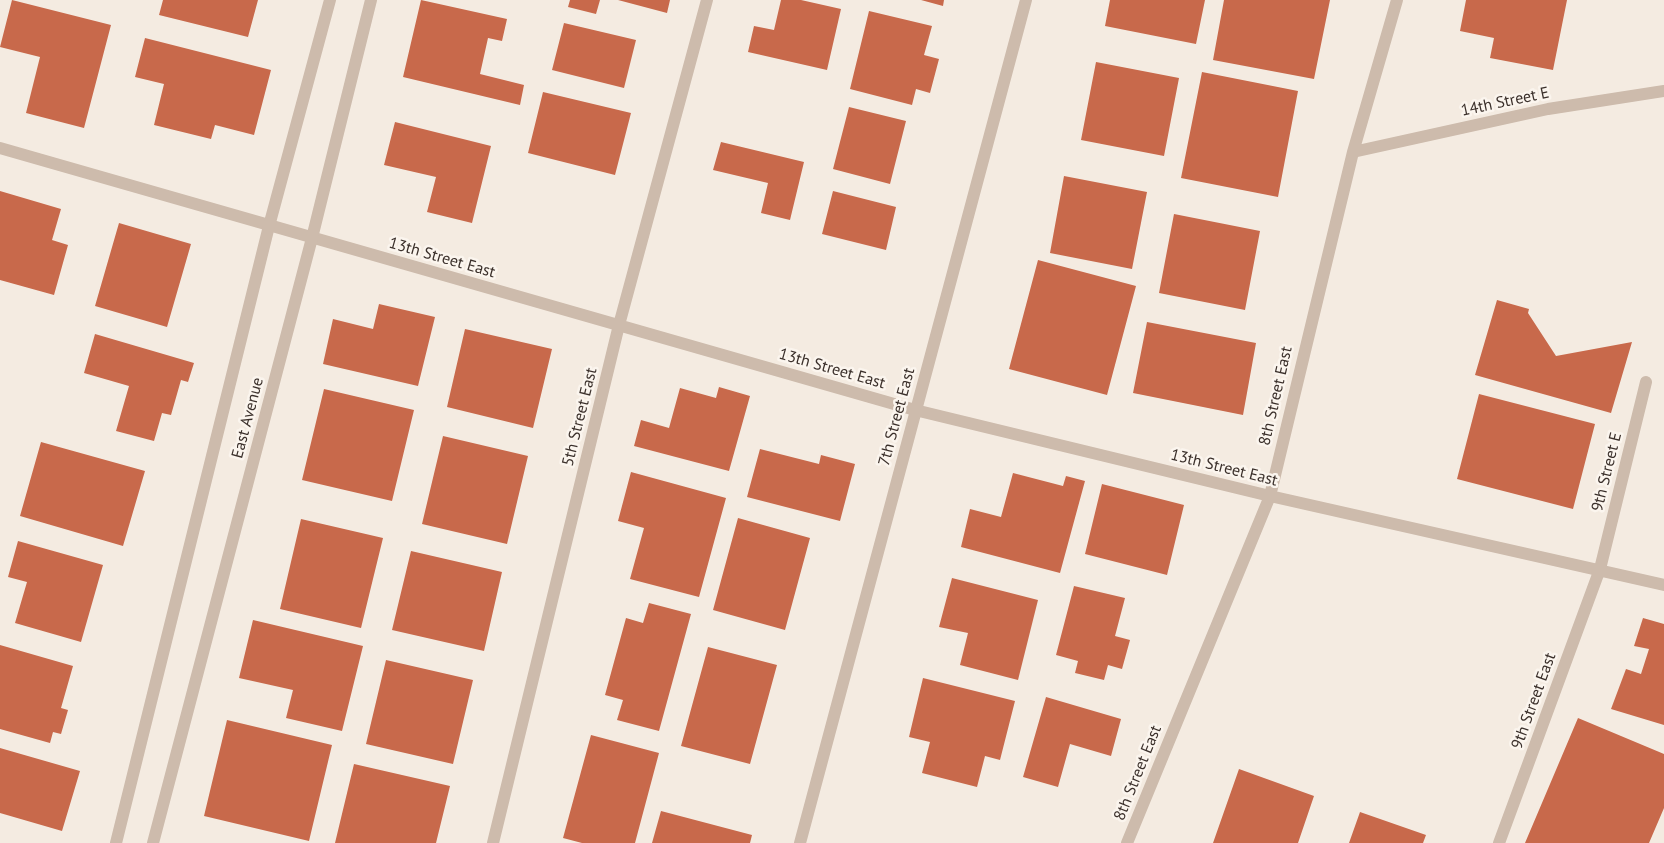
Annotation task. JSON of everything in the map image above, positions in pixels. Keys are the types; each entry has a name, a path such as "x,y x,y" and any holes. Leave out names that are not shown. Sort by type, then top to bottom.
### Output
{"street":[{"name":"East Avenue","path":"116,843 269,226 330,0"},
{"name":"East Avenue","path":"153,843 312,238 371,0"},
{"name":"5th Street East","path":"493,843 619,325 707,0"},
{"name":"7th Street East","path":"800,843 1026,0"},
{"name":"8th Street East","path":"1127,843 1270,496 1354,152 1397,0"},
{"name":"14th Street E","path":"1354,152 1548,109 1664,90"},
{"name":"13th Street East","path":"0,148 915,410 1270,496 1600,569 1664,585"},
{"name":"9th Street E","path":"1600,569 1646,382"},
{"name":"9th Street East","path":"1499,843 1600,569"}],"building":[{"path":"12,0 111,25 84,128 26,113 40,57 0,47"},
{"path":"163,0 258,0 248,37 159,15"},
{"path":"421,0 507,19 502,41 488,38 480,74 524,85 520,105 403,77"},
{"path":"570,0 600,0 596,14 568,7"},
{"path":"618,0 670,0 667,13"},
{"path":"781,0 801,0 841,9 827,70 748,52 754,26 774,30"},
{"path":"921,0 944,0 943,6"},
{"path":"1110,0 1205,0 1196,44 1105,26"},
{"path":"1224,0 1330,0 1314,79 1213,60"},
{"path":"1466,0 1567,0 1553,70 1490,58 1494,38 1460,31"},
{"path":"869,11 932,26 924,55 939,59 930,93 916,89 912,105 850,89"},
{"path":"564,23 636,40 624,88 552,70"},
{"path":"145,38 271,70 254,135 215,125 211,139 154,125 164,84 135,77"},
{"path":"1096,62 1179,78 1164,156 1081,140"},
{"path":"1202,72 1298,91 1278,197 1181,178"},
{"path":"543,92 631,113 615,175 528,153"},
{"path":"849,107 906,121 890,184 833,169"},
{"path":"395,122 491,146 472,223 427,212 436,177 384,165"},
{"path":"721,142 804,162 790,220 761,213 768,183 713,170"},
{"path":"1064,176 1147,192 1132,269 1050,253"},
{"path":"0,191 61,209 52,240 68,245 54,295 0,280"},
{"path":"833,191 896,207 886,250 822,234"},
{"path":"1174,214 1260,231 1245,310 1159,293"},
{"path":"119,223 191,244 167,327 95,306"},
{"path":"1038,260 1136,286 1107,395 1009,369"},
{"path":"1497,300 1529,309 1528,313 1556,356 1632,342 1611,413 1475,375"},
{"path":"379,304 435,317 418,386 323,364 333,319 373,329"},
{"path":"1147,322 1256,343 1243,415 1133,393"},
{"path":"465,329 552,349 533,428 447,407"},
{"path":"95,334 194,363 188,382 181,380 171,415 162,413 154,441 116,431 129,386 84,373"},
{"path":"719,387 750,396 729,471 634,446 641,420 669,428 680,388 716,398"},
{"path":"324,389 414,410 392,501 302,480"},
{"path":"1479,394 1595,424 1573,509 1457,479"},
{"path":"443,436 528,456 507,544 422,524"},
{"path":"41,442 145,471 123,546 20,516"},
{"path":"760,449 819,464 821,455 855,464 840,521 747,497"},
{"path":"631,472 726,498 699,597 630,579 644,528 618,521"},
{"path":"1013,473 1063,486 1066,476 1085,481 1060,573 961,547 970,509 1001,517"},
{"path":"1102,484 1184,505 1167,575 1085,554"},
{"path":"738,518 810,538 785,630 713,610"},
{"path":"301,519 383,538 361,628 280,609"},
{"path":"18,541 103,565 81,642 15,623 27,582 8,577"},
{"path":"411,551 502,572 484,651 392,630"},
{"path":"952,578 1038,600 1018,680 960,665 968,633 939,627"},
{"path":"1074,586 1125,598 1115,636 1130,640 1122,669 1108,665 1104,680 1075,673 1078,661 1056,655"},
{"path":"649,603 691,614 659,731 617,720 623,700 605,695 626,618 643,623"},
{"path":"1643,618 1664,624 1664,725 1611,709 1626,669 1641,674 1649,649 1634,646"},
{"path":"253,620 363,646 342,731 286,718 293,690 239,678"},
{"path":"0,645 73,666 61,708 68,710 61,734 53,732 50,743 0,729"},
{"path":"708,647 777,665 750,764 681,746"},
{"path":"386,660 473,680 453,764 366,744"},
{"path":"923,678 1015,701 1000,760 985,756 977,787 922,773 930,742 909,737"},
{"path":"1046,697 1121,719 1111,756 1070,744 1058,787 1023,777"},
{"path":"1578,718 1664,754 1664,808 1649,843 1525,843"},
{"path":"227,720 332,745 309,841 204,816"},
{"path":"591,735 659,753 635,843 582,843 563,838"},
{"path":"0,748 80,771 62,831 0,813"},
{"path":"354,764 450,786 436,843 335,843"},
{"path":"1239,769 1314,796 1298,843 1213,843"},
{"path":"661,811 752,835 750,843 652,843"},
{"path":"1360,812 1426,835 1423,843 1349,843"}]}
